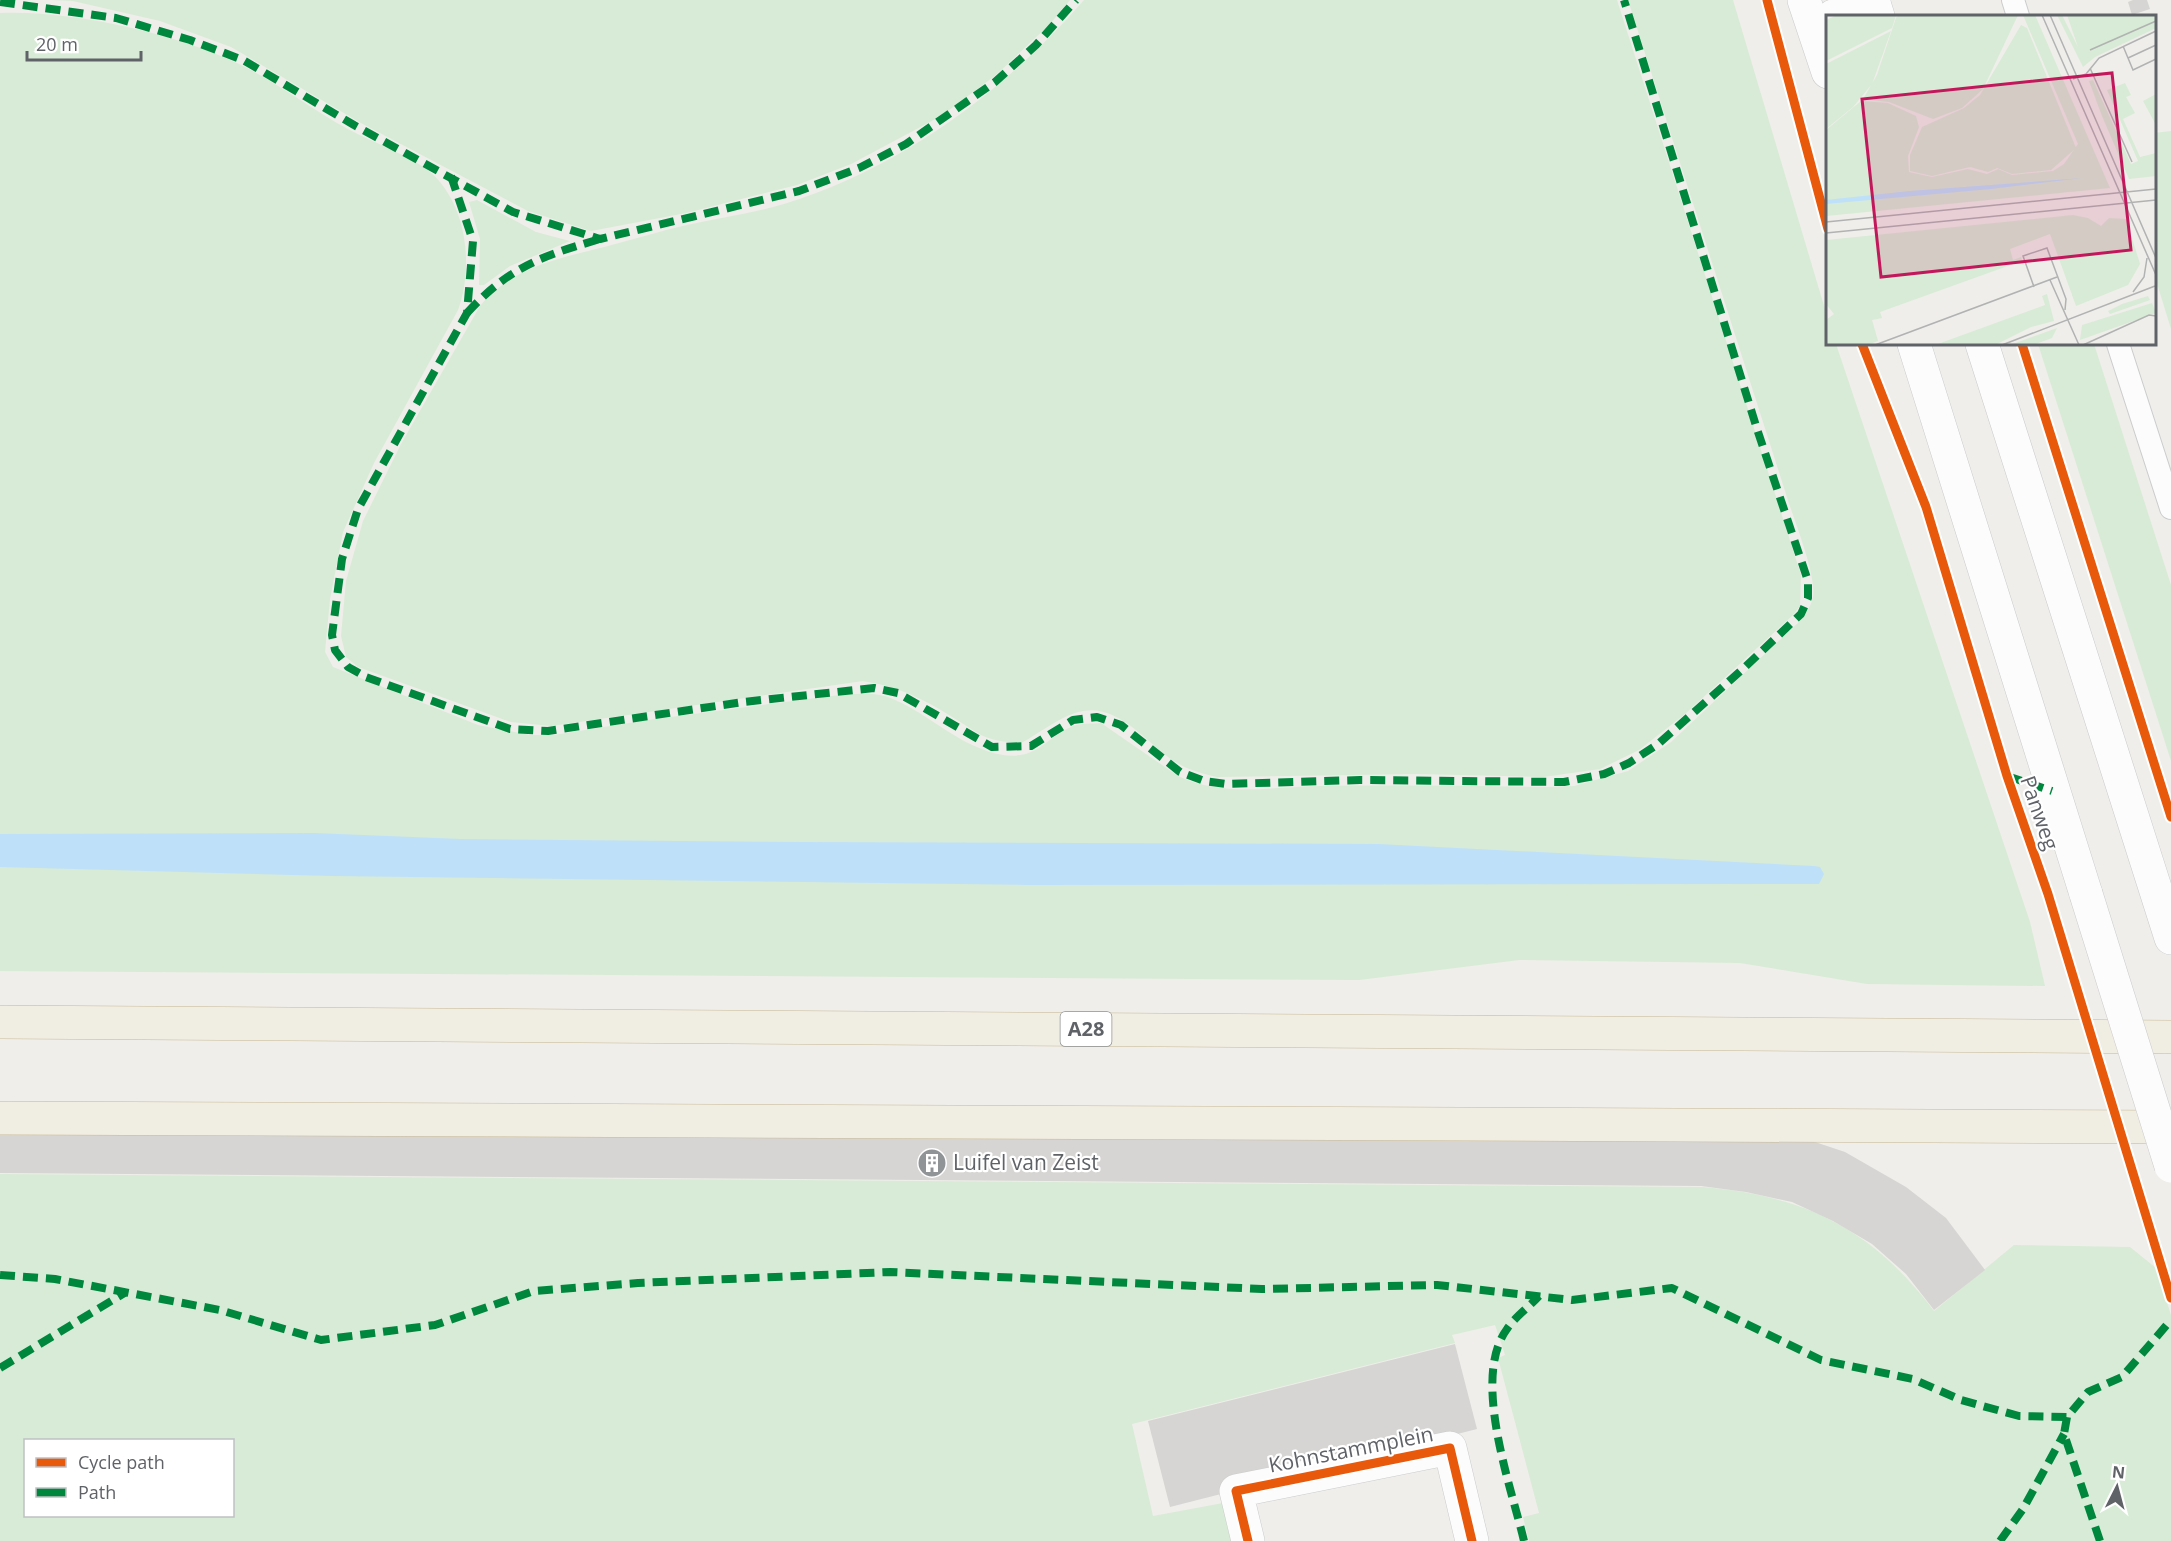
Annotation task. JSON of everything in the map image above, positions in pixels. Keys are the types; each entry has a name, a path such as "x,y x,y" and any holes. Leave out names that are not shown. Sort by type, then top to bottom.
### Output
{"highway":[{"name":"A28","path":"0,1022 2171,1037"},
{"path":"0,1118 1083,1125 2171,1127"}],"main road":[{"path":"1826,65 1819,15 1877,5"},
{"name":"Panweg","path":"1914,345 2171,1166"},
{"path":"1982,345 2171,938"},
{"name":"Kohnstammplein","path":"1248,1541 1236,1491 1450,1448 1473,1541"}],"lane":[{"path":"2013,0 2018,15"},
{"path":"2118,345 2171,508"}],"green space":[{"path":"51,0 1070,0 1050,24 996,75 941,116 851,164 797,185 686,213 591,231 528,211 361,123 231,47 160,21 73,1"},
{"path":"1084,0 1617,0 1801,575 1800,606 1793,615 1685,714 1639,750 1600,769 1543,777 1416,774 1217,777 1176,762 1128,724 1103,712 1089,710 1075,713 1055,722 1023,742 1007,742 981,735 925,701 897,689 863,681 551,726 511,722 358,667 346,657 341,636 346,581 363,521 401,444 480,306 493,292 507,281 556,260 677,227 784,204 827,189 869,170 910,148 985,95 1020,65"},
{"path":"1628,0 1733,0 1826,313 1826,345 1836,345 2030,922 2045,986 1867,984 1740,963 1519,960 1359,980 0,971 0,13 58,15 122,26 154,33 213,53 253,71 348,129 422,166 442,184 452,200 464,236 466,274 463,293 458,310 374,463 343,532 330,599 325,652 333,667 478,725 530,735 554,735 648,720 847,694 870,694 893,699 973,746 1003,755 1025,754 1073,726 1101,723 1178,776 1213,787 1249,789 1305,786 1574,786 1628,771 1671,742 1799,622 1813,597 1813,587 1803,545"},
{"path":"2171,131 2171,329 2156,280 2156,133"},
{"path":"477,200 536,232 570,241 510,266 484,285 479,285 480,239 469,202"},
{"path":"2038,345 2094,345 2171,585 2171,761"},
{"path":"0,1174 1703,1187 1773,1198 1833,1221 1886,1258 1934,1311 2014,1245 2130,1247 2156,1268 2171,1315 2171,1541 1529,1541 1523,1517 1539,1513 1498,1358 1505,1355 1495,1325 1452,1335 1455,1343 1132,1424 1153,1516 1223,1503 1233,1541 0,1541"}],"water":[{"path":"314,833 461,839 1378,844 1814,866 1820,867 1824,874 1819,884 1028,885 331,876 0,867 0,834"}],"building":[{"path":"2147,0 2150,9 2132,15 2128,2"},
{"name":"Luifel van Zeist","path":"0,1109 1806,1139 1845,1152 1906,1187 1946,1218 1985,1270 1934,1310 1906,1274 1872,1244 1833,1221 1792,1202 1746,1192 1701,1186 0,1173"},
{"path":"1455,1344 1477,1429 1170,1507 1148,1421"}],"marked path":[{"path":"0,2 116,18 190,40 243,60 354,125 513,212 600,239 799,191 859,168 906,144 995,82 1036,45 1076,0"},
{"path":"451,176 473,241 467,313 358,509 342,559 332,635 335,650 348,667 366,677 510,729 548,731 743,702 874,688 898,693 992,747 1031,746 1073,720 1097,717 1121,725 1180,772 1204,781 1226,784 1360,780 1564,782 1604,774 1629,763 1658,744 1801,614 1808,598 1808,581 1757,429 1624,0"},
{"path":"467,313 497,284 528,265 561,251 600,239"},
{"path":"2007,776 2052,791"},
{"path":"0,1275 55,1279 220,1310 321,1340 435,1325 534,1291 638,1283 890,1272 1262,1289 1437,1285 1572,1300 1672,1288 1821,1360 1913,1379 1961,1400 2019,1416 2067,1417"},
{"path":"0,1368 126,1292"},
{"path":"1524,1541 1497,1433 1493,1403 1493,1375 1497,1350 1507,1329 1539,1296"},
{"path":"2100,1541 2064,1434 2067,1417 2088,1392 2122,1377 2171,1320"},
{"path":"2000,1541 2023,1509 2064,1434"}],"cycle path":[{"path":"1767,0 1826,221"},
{"path":"1862,345 1926,507 2007,776 2048,894 2171,1298"},
{"path":"2022,345 2171,817"},
{"path":"1248,1541 1236,1491 1450,1448 1472,1541"}],"place":[{"name":"Luifel van Zeist","path":"932,1163"}]}
